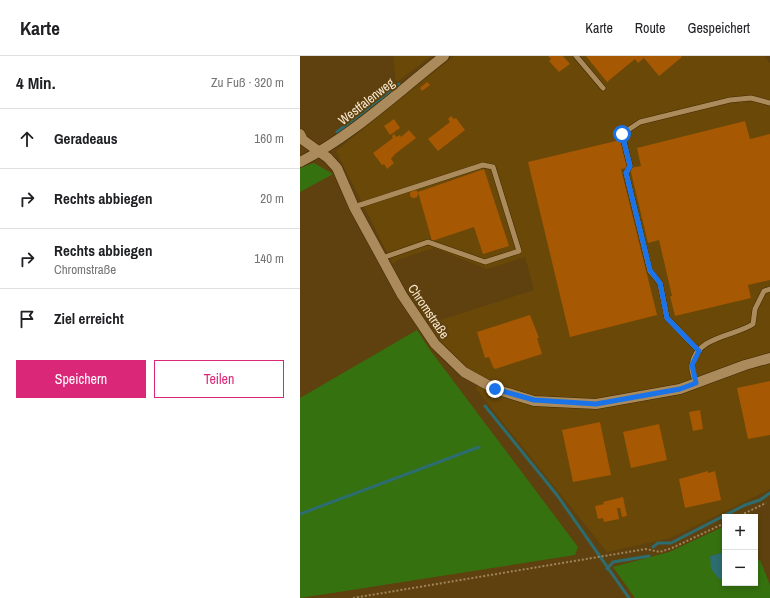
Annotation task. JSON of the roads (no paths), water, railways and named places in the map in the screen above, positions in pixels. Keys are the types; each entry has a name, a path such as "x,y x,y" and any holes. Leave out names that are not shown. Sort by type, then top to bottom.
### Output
{"street":[{"name":"Westfalenweg","path":"300,162 319,153 444,56"},
{"name":"Chromstraße","path":"300,134 303,140 319,153 328,158 337,168 354,207 402,295 435,344 464,372 495,389 534,400 596,404 680,389 745,364 770,358"}],"lane":[{"path":"576,56 603,88"},
{"path":"699,351 667,318 660,283 650,270 626,173 630,166 622,134 640,122 730,100 751,98 770,103"},
{"path":"354,207 482,165 493,167 519,251 485,262 428,242 382,258"},
{"path":"696,383 692,365 699,351 716,337 747,328 753,324 755,309 764,291 770,289"}],"water":[{"path":"722,553 722,579 719,579 711,569 710,556"}],"waterway":[{"path":"337,132 399,84"},
{"path":"485,406 557,495 629,598"},
{"path":"300,514 479,447"},
{"path":"653,547 658,543 671,543 745,505 760,500 770,493"},
{"path":"607,569 613,562 649,556"}]}
